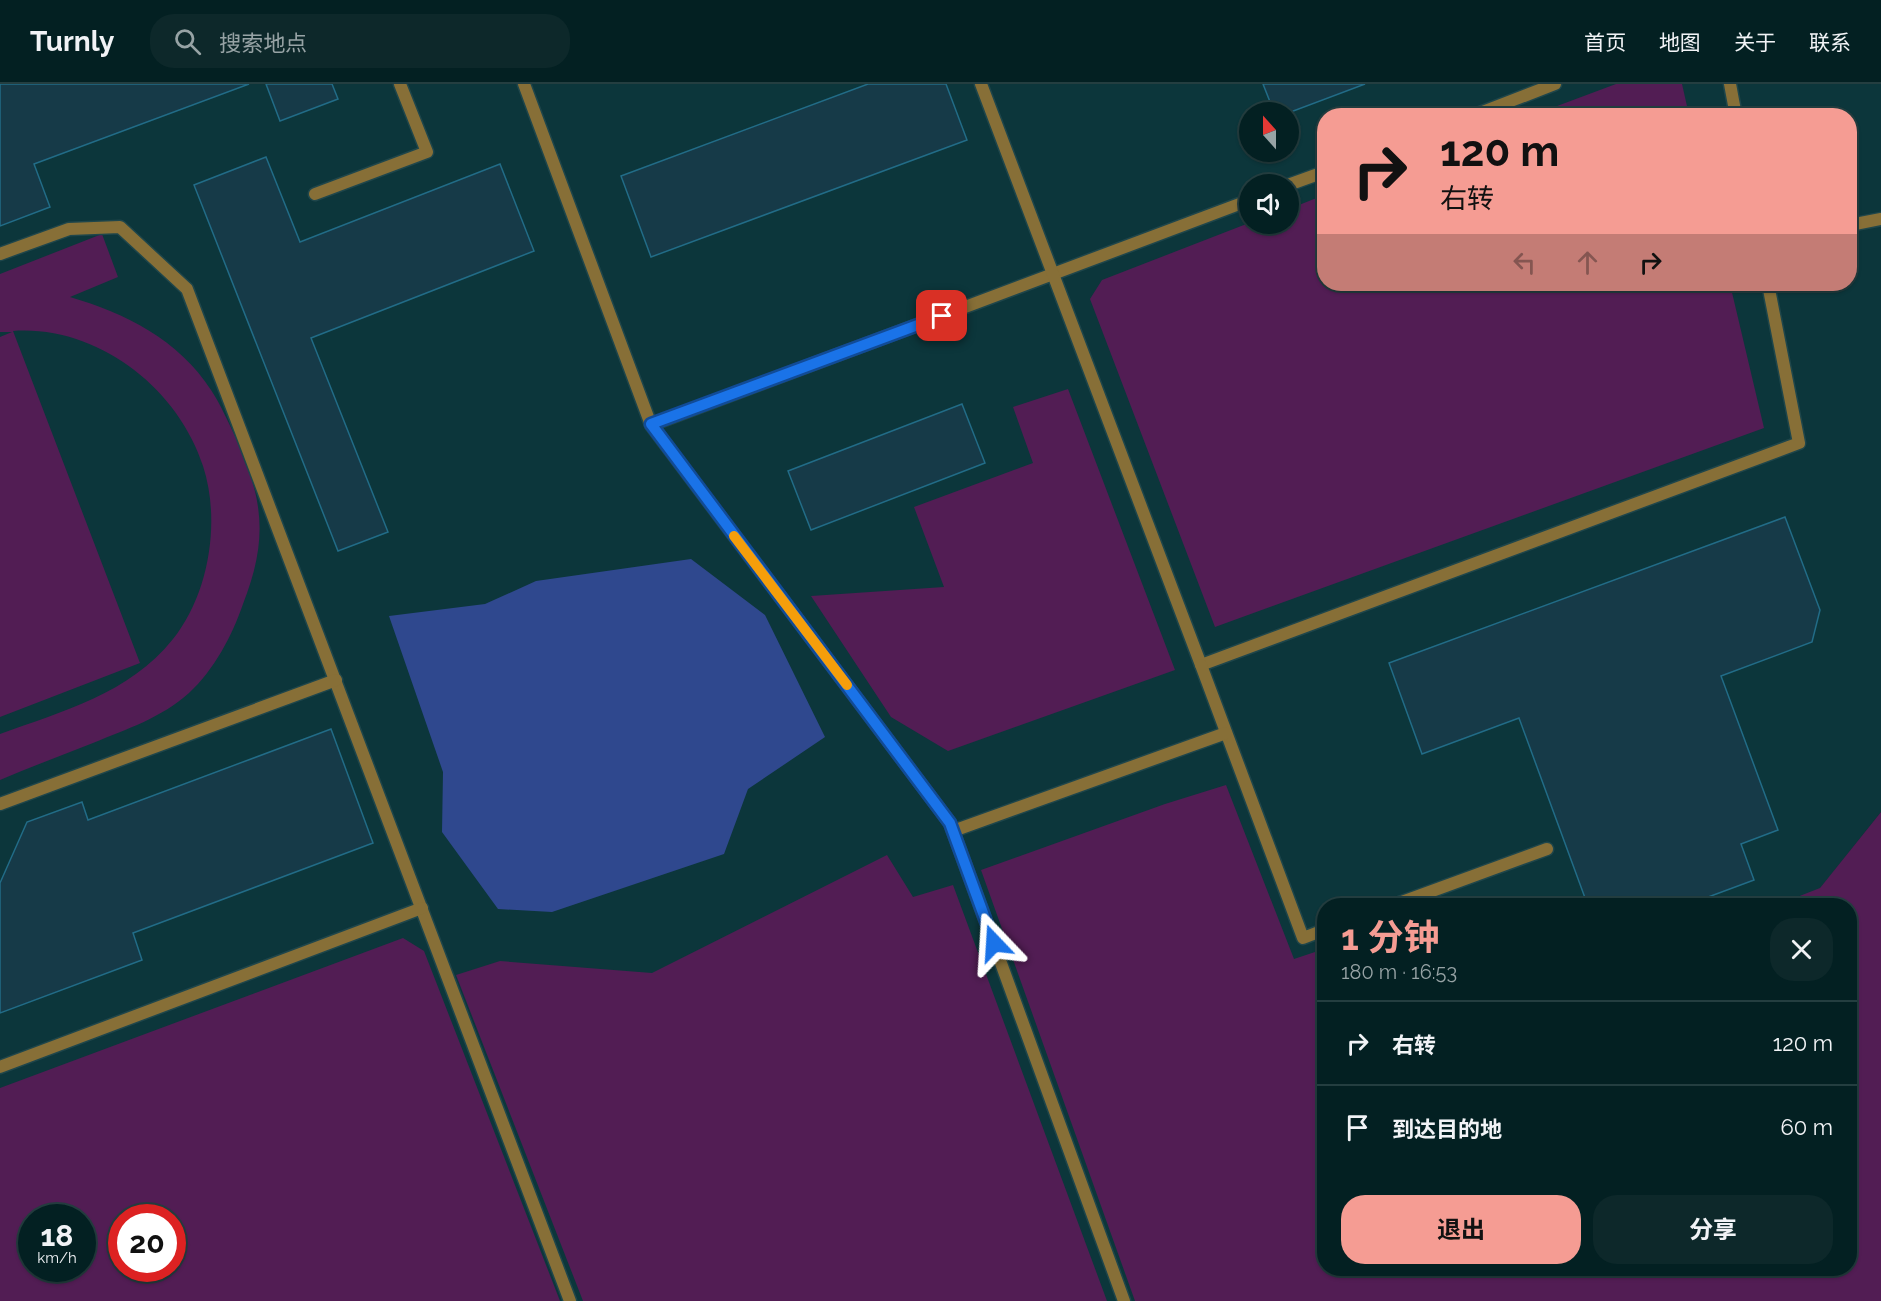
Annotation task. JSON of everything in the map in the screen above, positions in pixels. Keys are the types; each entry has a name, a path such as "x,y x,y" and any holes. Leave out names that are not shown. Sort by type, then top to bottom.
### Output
{"lane":[{"path":"315,194 428,152 400,84"},
{"path":"524,84 651,424 950,823 1124,1301"},
{"path":"981,84 1303,938 1317,933"},
{"path":"1493,108 1556,84"},
{"path":"1730,84 1734,108"},
{"path":"1299,181 1317,175"},
{"path":"651,424 1239,204"},
{"path":"1857,224 1881,219"},
{"path":"0,254 69,229 120,227 188,289 570,1301"},
{"path":"1201,665 1799,443 1769,291"},
{"path":"0,804 336,680"},
{"path":"953,831 1227,733"},
{"path":"1412,898 1547,849"},
{"path":"0,1067 422,908"}],"shaded area":[{"path":"0,84 1881,84 1881,812 1812,898 1317,898 1317,1276 1360,1276 1487,1301 0,1301"},
{"path":"1616,84 1682,84 1687,108 1552,108"},
{"path":"1317,198 1317,291 1732,291 1764,428 1215,627 1090,299 1102,280 1239,227 1239,234 1299,234 1299,205"},
{"path":"102,234 118,277 70,297 111,311 149,331 183,357 211,390 236,438 252,482 259,521 256,560 243,604 228,640 206,674 189,693 167,709 143,722 0,780 0,734 94,698 116,687 156,658 185,621 203,579 208,556 211,510 208,487 203,466 191,438 175,411 154,387 130,367 103,351 75,339 44,332 13,331 140,663 0,717 0,337 12,332 0,332 0,274"},
{"path":"1068,389 1175,670 948,751 891,717 811,596 944,587 914,507 1033,463 1013,407"},
{"path":"1226,785 1294,959 1317,951 1317,1276 1857,1276 1857,898 1794,898 1820,888 1881,812 1881,1301 1135,1301 981,870 1165,804"},
{"path":"887,855 913,897 953,885 1107,1301 583,1301 456,975 500,961 652,973"},
{"path":"403,938 424,951 560,1301 0,1301 0,1088"}],"water":[{"path":"691,559 765,615 825,737 748,789 724,854 552,912 498,909 442,832 443,772 389,616 485,604 536,581"}],"building":[{"path":"0,84 249,84 34,164 50,207 0,226"},
{"path":"266,84 332,84 338,99 280,121"},
{"path":"868,84 946,84 967,140 651,257 621,176"},
{"path":"1263,84 1365,84 1299,109 1299,102 1270,102"},
{"path":"266,157 300,242 500,164 534,251 311,338 388,532 338,551 194,185"},
{"path":"962,404 985,463 811,530 788,471"},
{"path":"1785,517 1820,610 1812,642 1721,676 1778,830 1741,844 1754,880 1706,898 1585,898 1519,718 1422,754 1389,663"},
{"path":"331,729 373,843 133,933 142,960 0,1013 0,883 27,822 82,802 88,820"}],"slow traffic":[{"path":"734,536 847,685"}],"route":[{"path":"942,316 651,424 950,823 994,943"}]}
